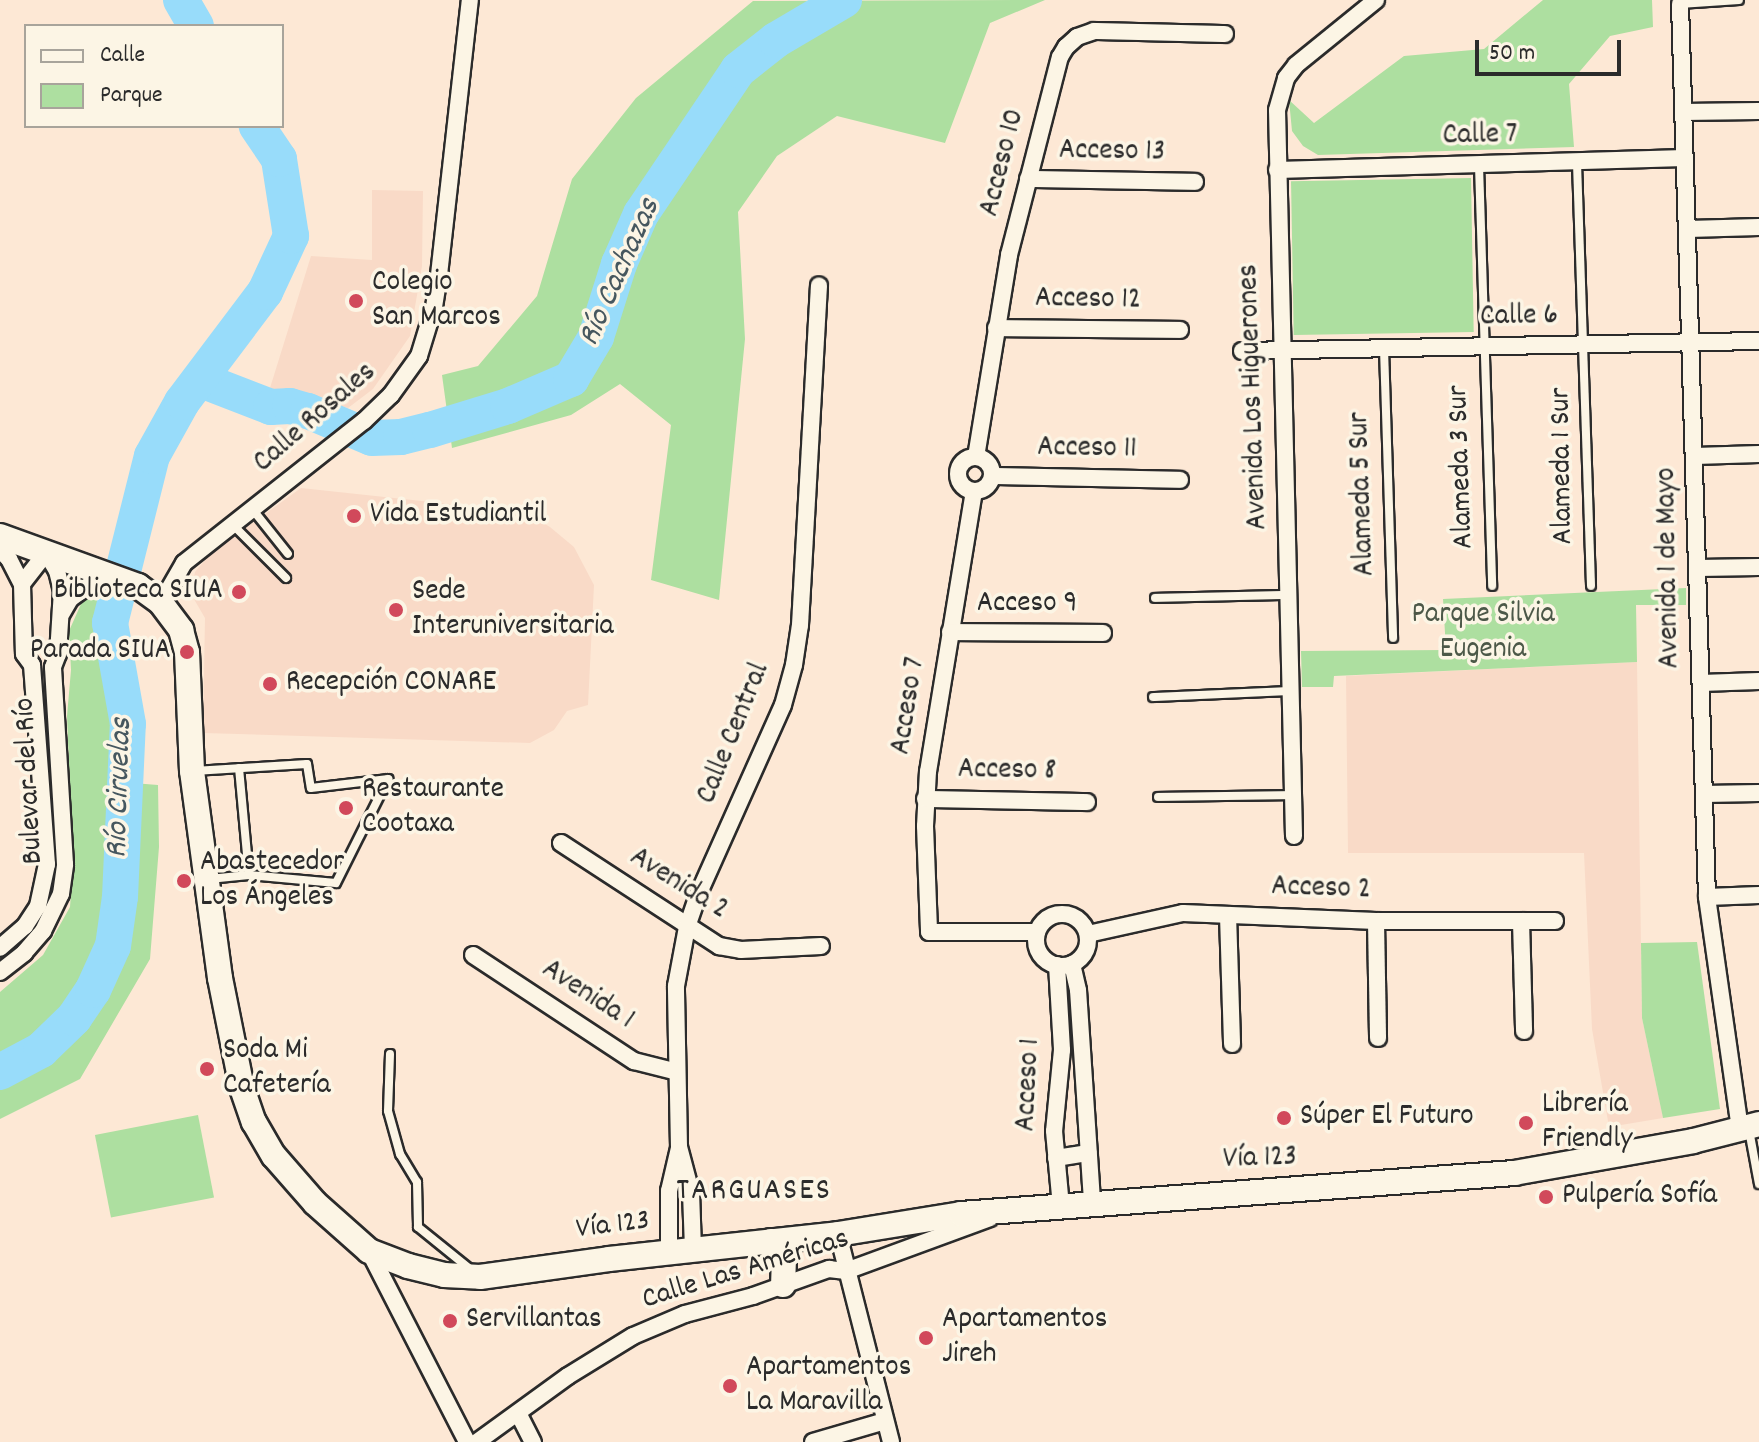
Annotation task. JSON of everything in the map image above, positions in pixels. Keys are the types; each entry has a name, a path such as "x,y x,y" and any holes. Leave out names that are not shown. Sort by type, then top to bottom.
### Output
{"main road":[{"path":"0,536 138,586 161,603"},
{"name":"Vía 123","path":"161,603 173,617 185,641 192,771 207,879 231,1043 254,1122 274,1156 315,1203 369,1251 444,1275 480,1277 838,1234 961,1214 1092,1202 1340,1189 1514,1173 1597,1161 1749,1126"},
{"path":"771,1241 784,1258 783,1285"}],"street":[{"name":"Calle Rosales","path":"161,603 184,563 364,421 410,372 430,323 439,275 470,0"},
{"name":"Avenida Los Higuerones","path":"1294,836 1277,110 1286,78 1296,65 1376,0"},
{"name":"Avenida 1 de Mayo","path":"1680,4 1707,897 1749,1126"},
{"name":"Acceso 10","path":"976,457 996,328 1028,179 1060,57 1077,37 1094,31 1225,34"},
{"path":"1683,112 1759,111"},
{"name":"Calle 7","path":"1277,170 1685,158"},
{"name":"Acceso 13","path":"1028,179 1195,182"},
{"path":"1688,229 1759,227"},
{"name":"Calle Central","path":"693,1249 691,1192 679,1147 676,986 687,927 783,705 794,665 800,625 819,286"},
{"name":"Acceso 12","path":"996,328 1180,330"},
{"name":"Calle 6","path":"1242,351 1759,341"},
{"path":"1695,456 1759,454"},
{"path":"976,457 990,465 992,476 988,486 974,491 964,487 958,473 965,460 976,457"},
{"name":"Acceso 11","path":"992,476 1180,480"},
{"name":"Acceso 7","path":"974,491 925,799 929,932 1037,932"},
{"path":"0,550 9,559 22,584 46,553"},
{"name":"Bulevar del Río","path":"0,972 24,953 43,931 64,879 53,667 58,654 62,613 61,581 46,553"},
{"path":"1698,568 1759,567"},
{"path":"62,613 70,599 107,576"},
{"name":"Bulevar del Río","path":"0,948 25,926 38,906 45,887 46,840 32,665 24,654 22,584"},
{"name":"Acceso 9","path":"950,632 1103,633"},
{"path":"1701,683 1759,681"},
{"path":"34,700 54,699"},
{"path":"1704,794 1759,793"},
{"name":"Acceso 8","path":"925,799 1087,802"},
{"name":"Avenida 2","path":"561,843 719,946 741,950 821,946"},
{"path":"1707,897 1759,895"},
{"name":"Acceso 2","path":"1088,934 1183,913 1376,921 1555,921"},
{"path":"1063,914 1079,920 1088,934 1084,955 1064,965 1049,962 1038,949 1037,932 1047,919 1063,914"},
{"path":"1228,915 1232,1044"},
{"path":"1376,921 1378,1038"},
{"path":"1521,921 1524,1031"},
{"name":"Avenida 1","path":"473,955 634,1061 677,1072"},
{"name":"Acceso 1","path":"1064,965 1078,990 1092,1202"},
{"name":"Acceso 1","path":"1061,1206 1056,1158 1056,1101 1062,1050 1064,965"},
{"path":"1062,1050 1082,1047"},
{"name":"Calle Central","path":"669,1252 669,1191 679,1147"},
{"path":"1056,1158 1089,1153"},
{"name":"Calle Las Américas","path":"477,1442 568,1376 633,1336 685,1314 829,1269 846,1271 1008,1211"},
{"path":"838,1234 891,1442"},
{"path":"369,1251 467,1442"},
{"path":"518,1413 533,1442"},
{"path":"813,1442 885,1421"}],"lane":[{"path":"1680,4 1739,0"},
{"name":"Alameda 1 Sur","path":"1577,163 1591,586"},
{"name":"Alameda 3 Sur","path":"1479,165 1492,586"},
{"name":"Alameda 5 Sur","path":"1384,348 1393,638"},
{"path":"253,510 288,554"},
{"path":"232,524 286,578"},
{"path":"1155,598 1290,595"},
{"path":"1153,697 1291,691"},
{"path":"192,771 307,764 311,788 388,779 336,883 249,875 207,879"},
{"path":"239,768 249,875"},
{"path":"1158,797 1293,795"},
{"path":"390,1054 388,1111 400,1154 417,1182 418,1227 480,1277"},
{"path":"1749,1126 1759,1184"}],"shaded area":[{"name":"Colegio San Marcos","path":"372,190 423,191 422,266 410,336 373,389 348,408 270,388 311,256 372,260"},
{"name":"Sede Interuniversitaria","path":"301,488 524,512 550,527 574,547 594,585 588,705 567,711 554,730 530,743 203,733 205,618 191,594 195,572 211,553"},
{"path":"1637,662 1642,1018 1663,1118 1609,1127 1592,1029 1584,853 1348,853 1346,676"}],"green space":[{"path":"1045,0 990,23 945,143 837,116 777,156 738,212 745,339 719,600 651,580 671,425 620,384 571,415 452,448 442,375 478,366 537,296 572,179 636,98 753,1"},
{"path":"1543,0 1652,0 1653,27 1610,36 1569,84 1574,147 1318,155 1303,146 1292,131 1289,100 1314,123 1404,56 1484,49"},
{"path":"1471,178 1474,332 1294,335 1291,181"},
{"name":"Parque Silvia Eugenia","path":"1686,588 1686,605 1636,605 1637,662 1334,676 1333,687 1302,687 1301,651 1446,650 1443,599"},
{"path":"85,595 112,601 106,626 123,728 120,782 158,785 159,847 150,959 80,1079 0,1119 0,992 43,955 70,907 73,864 67,716 71,670 69,631"},
{"path":"1697,942 1720,1109 1663,1118 1642,1018 1641,943"},
{"path":"198,1115 214,1197 111,1217 95,1135"}],"waterway":[{"name":"Río Ciruelas","path":"181,0 195,24"},
{"name":"Río Cachazas","path":"201,380 271,407 290,406 308,411 372,438 401,437 430,430 508,406 571,379 596,337 619,264 641,214 738,70 776,40 844,0"},
{"name":"Río Ciruelas","path":"0,1072 41,1050 74,1018 93,990 113,946 120,897 128,724 110,623 152,456 182,402 265,292 291,236 279,159 258,128"}],"place":[{"name":"Colegio San Marcos","path":"356,301"},
{"name":"Vida Estudiantil","path":"354,516"},
{"name":"Biblioteca SIUA","path":"239,592"},
{"name":"Sede Interuniversitaria","path":"396,610"},
{"name":"Parada SIUA","path":"187,652"},
{"name":"Recepción CONARE","path":"270,684"},
{"name":"Restaurante Cootaxa","path":"346,808"},
{"name":"Abastecedor Los Ángeles","path":"184,881"},
{"name":"Soda Mi Cafetería","path":"207,1069"},
{"name":"Súper El Futuro","path":"1284,1118"},
{"name":"Librería Friendly","path":"1526,1123"},
{"name":"Pulpería Sofía","path":"1546,1197"},
{"name":"Servillantas","path":"450,1321"},
{"name":"Apartamentos Jireh","path":"926,1338"},
{"name":"Apartamentos La Maravilla","path":"730,1386"}],"district":[{"name":"TARGUASES","path":"754,1192"}]}
